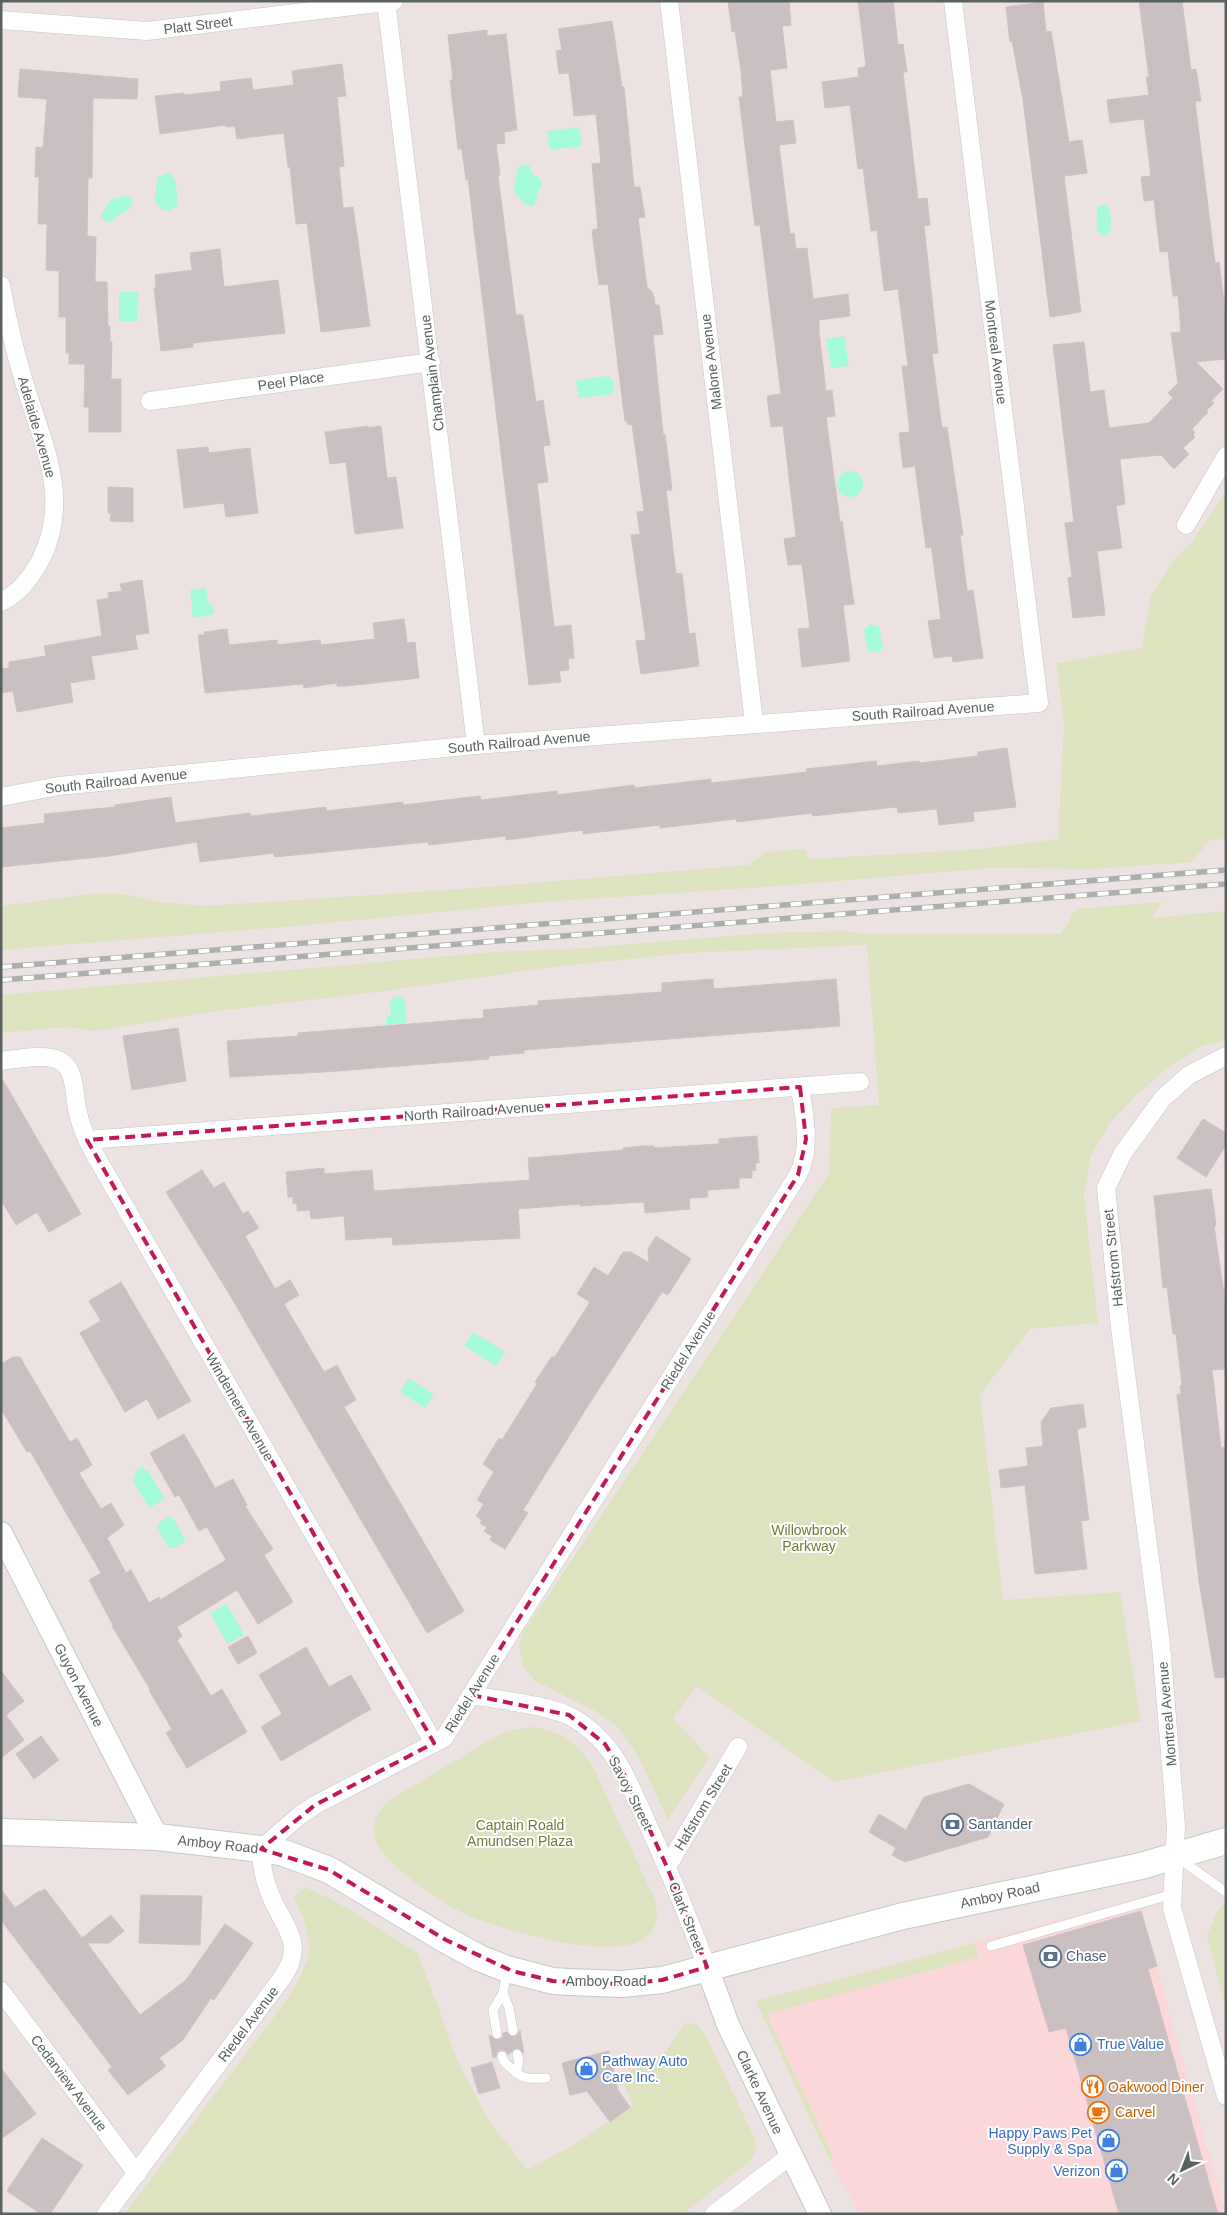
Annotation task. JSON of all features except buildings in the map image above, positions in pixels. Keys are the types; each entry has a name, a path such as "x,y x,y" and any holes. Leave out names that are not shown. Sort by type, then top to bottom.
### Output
{"main road":[{"name":"Amboy Road","path":"1,1832 156,1837 261,1849 296,1857 329,1870 479,1958 505,1981 553,1980 622,1984 662,1980 903,1916 1141,1866 1226,1841"}],"street":[{"name":"Malone Avenue","path":"669,1 754,723"},
{"name":"Montreal Avenue","path":"952,1 1039,703"},
{"name":"Platt Street","path":"1,20 147,31 388,2"},
{"name":"Champlain Avenue","path":"388,2 476,745"},
{"name":"Adelaide Avenue","path":"1,285 5,330 52,471 55,496 53,525 46,550 34,572 19,592 1,602"},
{"name":"Peel Place","path":"150,401 431,362"},
{"path":"1186,525 1226,456"},
{"name":"South Railroad Avenue","path":"1,797 59,786 476,745 1039,703"},
{"name":"Hafstrom Street","path":"1120,1327 1106,1188 1123,1153 1163,1098 1189,1075 1226,1056"},
{"name":"Windemere Avenue","path":"1,1061 44,1057 54,1058 64,1064 70,1071 74,1082 77,1112 87,1140 434,1743"},
{"name":"North Railroad Avenue","path":"87,1140 860,1082"},
{"name":"Riedel Avenue","path":"106,2214 291,1963 294,1956 293,1940 267,1885 263,1872 261,1849 307,1809 444,1738 798,1175 806,1150 800,1087"},
{"name":"Montreal Avenue","path":"1120,1327 1161,1644 1176,1826 1172,1908 1226,2096"},
{"name":"Guyon Avenue","path":"1,1533 156,1837"},
{"name":"Savoy Street","path":"471,1695 558,1712 577,1720 596,1735 619,1764 667,1867"},
{"name":"Hafstrom Street","path":"667,1867 738,1747"},
{"name":"Clark Street","path":"667,1867 685,1906 707,1967"},
{"name":"Clarke Avenue","path":"707,1967 728,2026 820,2214"},
{"name":"Cedarview Avenue","path":"1,1991 137,2174"},
{"path":"714,2214 790,2156"}],"lane":[{"path":"1175,1856 1226,1892"},
{"path":"991,1946 1173,1894"},
{"path":"505,1981 513,2031"},
{"path":"498,2034 493,2010 505,1981"},
{"path":"516,2073 517,2054"},
{"path":"502,2056 503,2061 516,2073 528,2080 546,2078"}],"highlighted area":[{"path":"800,1087 806,1139 798,1175 471,1695 569,1715 605,1744 624,1774 667,1867 707,1967 662,1980 622,1984 553,1981 512,1971 446,1940 329,1870 261,1849 315,1805 434,1743 87,1140"}],"shaded area":[{"path":"579,127 582,146 550,150 547,131"},
{"path":"522,164 530,166 533,175 539,177 542,183 537,195 538,200 532,207 523,204 514,192 517,169"},
{"path":"165,173 171,173 176,183 178,205 169,211 162,210 155,201 157,178"},
{"path":"125,196 130,197 133,203 129,210 119,214 112,222 103,219 101,216 110,200"},
{"path":"1105,204 1109,210 1111,223 1110,231 1103,236 1097,230 1097,214 1098,206"},
{"path":"119,292 138,292 137,322 119,321"},
{"path":"844,336 849,366 831,368 826,339"},
{"path":"609,376 610,379 613,379 615,390 611,391 612,394 579,398 576,380"},
{"path":"850,471 859,475 863,484 859,493 850,497 841,493 837,484 841,475"},
{"path":"206,588 208,604 212,604 214,614 193,618 190,590"},
{"path":"871,624 879,627 883,648 877,652 868,651 864,630"},
{"path":"402,996 402,999 405,999 407,1021 386,1025 386,1017 391,1016 390,1000 393,997"},
{"path":"473,1332 505,1352 496,1366 465,1346"},
{"path":"409,1378 434,1394 425,1408 400,1392"},
{"path":"142,1467 145,1471 148,1470 165,1499 149,1508 132,1479 136,1476 134,1472"},
{"path":"169,1516 173,1518 185,1539 184,1543 173,1548 169,1548 157,1527 159,1522"},
{"path":"227,1604 244,1635 228,1644 210,1613"},
{"path":"1138,1899 1226,2214 860,2214 831,2163 756,2001"}],"green space":[{"path":"1226,491 1226,839 1210,840 1192,862 1094,869 990,868 792,885 543,902 307,925 1,950 1,906 90,894 122,894 161,902 203,906 446,890 749,865 765,852 806,849 809,859 980,849 1058,839 1064,722 1056,663 1142,648 1151,596 1172,562 1193,541"},
{"name":"Willowbrook Parkway","path":"1162,902 1151,918 1226,911 1226,1040 1203,1046 1168,1067 1109,1124 1091,1156 1084,1195 1098,1323 1030,1329 980,1395 1003,1600 1120,1592 1141,1721 834,1782 697,1686 673,1718 709,1757 668,1820 639,1758 618,1727 595,1711 535,1681 523,1666 519,1644 523,1633 829,1173 831,1108 879,1105 867,945 688,953 553,967 378,992 209,1012 95,1031 66,1027 1,1033 1,995 493,952 586,948 762,933 843,931 866,934 1061,934 1076,909"},
{"name":"Captain Roald Amundsen Plaza","path":"532,1727 567,1738 580,1749 592,1765 655,1900 655,1926 640,1941 614,1947 582,1945 547,1939 486,1922 459,1911 434,1896 395,1865 378,1846 374,1835 375,1820 388,1801 495,1737 508,1731"},
{"path":"305,1887 335,1901 418,1953 458,2062 488,2119 527,2170 582,2140 633,2105 620,2076 660,2056 668,2048 685,2023 696,2024 705,2034 755,2139 756,2150 750,2161 683,2214 124,2214 283,2005 300,1976 306,1964 309,1941 302,1914 294,1897"},
{"path":"1226,1902 1226,2010 1207,1935 1217,1912"},
{"path":"975,1943 979,1957 767,2014 834,2159 830,2161 756,2001"}],"railway":[{"path":"1,967 1226,870"},
{"path":"1,980 1226,884"}],"place":[{"name":"Santander","path":"952,1824"},
{"name":"Chase","path":"1050,1956"},
{"name":"True Value","path":"1081,2044"},
{"name":"Pathway Auto Care Inc.","path":"586,2069"},
{"name":"Oakwood Diner","path":"1092,2087"},
{"name":"Carvel","path":"1099,2112"},
{"name":"Happy Paws Pet Supply & Spa","path":"1108,2141"},
{"name":"Verizon","path":"1116,2171"}]}
